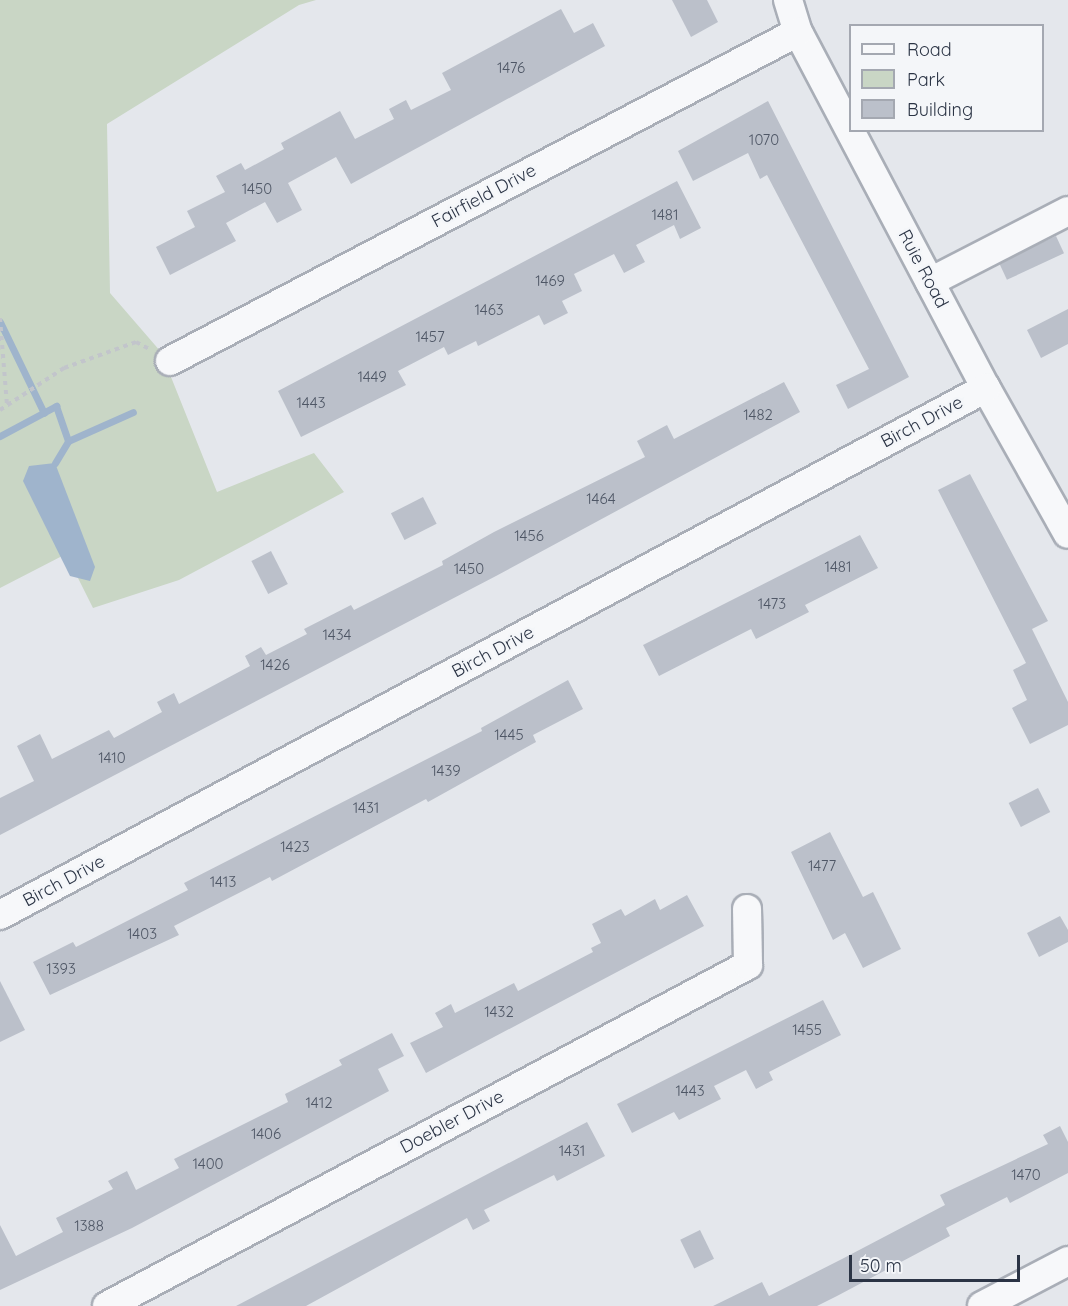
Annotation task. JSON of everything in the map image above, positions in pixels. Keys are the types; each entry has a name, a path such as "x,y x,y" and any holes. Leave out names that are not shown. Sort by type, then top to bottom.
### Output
{"street":[{"name":"Ruie Road","path":"788,0 798,32 849,129"},
{"name":"Fairfield Drive","path":"170,361 798,32"},
{"name":"Ruie Road","path":"851,132 986,388 1068,534"},
{"path":"930,282 1068,211"},
{"name":"Birch Drive","path":"0,915 986,388"},
{"name":"Doebler Drive","path":"107,1306 748,965 747,909"},
{"path":"982,1306 1068,1261"}],"path":[{"path":"0,318 7,406"},
{"path":"0,410 64,368 136,342 170,361"}],"green space":[{"path":"0,0 316,0 299,5 107,124 110,293 161,352 217,492 314,453 344,492 179,580 93,608 66,554 0,588"}],"water":[{"path":"55,463 95,567 90,581 70,576 23,481 29,466"}],"building":[{"path":"672,0 707,0 718,22 691,37"},
{"path":"561,9 574,33 593,23 605,46 351,184 336,157 288,183 302,210 277,223 265,202 226,223 236,241 170,275 156,247 195,227 187,211 225,192 216,176 241,163 245,170 284,149 281,143 340,111 355,139 394,119 389,109 406,100 411,110 451,90 442,73"},
{"path":"768,101 909,377 848,409 836,385 869,369 767,175 760,179 748,153 693,181 678,151"},
{"path":"677,181 701,228 680,239 674,225 636,245 645,262 624,273 614,254 574,274 582,291 562,301 568,313 544,325 539,315 478,346 476,341 448,355 444,347 398,371 406,385 301,437 278,391"},
{"path":"1056,236 1064,253 1007,280 999,263"},
{"path":"1068,309 1068,344 1041,358 1027,330"},
{"path":"784,382 800,412 496,576 0,835 0,798 34,781 17,746 40,734 52,759 109,730 114,738 162,712 157,702 174,693 179,704 250,666 245,656 261,647 266,655 307,634 304,629 351,605 354,610 443,565 442,561 494,532 645,457 637,441 667,425 674,439"},
{"path":"970,474 1048,621 1032,629 1068,702 1068,725 1030,744 1012,708 1027,700 1013,670 1026,663 938,490"},
{"path":"423,497 437,524 405,540 391,513"},
{"path":"860,535 878,568 805,605 809,612 756,639 751,629 659,676 643,645"},
{"path":"271,551 288,584 268,594 251,561"},
{"path":"568,680 583,709 533,735 536,742 428,802 426,799 272,881 270,877 174,926 179,935 50,995 33,962 73,942 76,947 188,890 184,883 482,731 481,728"},
{"path":"1038,788 1050,812 1021,827 1009,803"},
{"path":"830,832 863,897 873,892 901,949 863,968 845,933 833,940 791,852"},
{"path":"687,895 704,926 426,1073 410,1043 443,1027 435,1013 451,1004 455,1013 514,983 518,991 593,952 591,948 601,943 592,924 621,909 625,916 655,899 660,910"},
{"path":"1060,916 1068,930 1068,942 1039,957 1027,933"},
{"path":"0,981 25,1030 0,1042"},
{"path":"823,1000 841,1035 769,1072 773,1080 756,1089 746,1070 714,1086 721,1099 679,1120 674,1112 632,1133 617,1104"},
{"path":"392,1033 404,1056 378,1069 389,1091 132,1228 0,1290 0,1225 16,1256 63,1232 56,1218 113,1189 108,1181 127,1171 136,1190 179,1168 174,1159 288,1102 285,1094 342,1065 339,1060"},
{"path":"587,1122 605,1156 557,1181 554,1175 484,1210 490,1221 473,1230 467,1218 306,1306 236,1306"},
{"path":"1060,1126 1068,1142 1068,1173 1010,1203 1007,1197 946,1228 950,1236 837,1296 817,1306 713,1306 762,1282 769,1296 842,1259 945,1205 940,1195 1048,1144 1043,1135"},
{"path":"700,1230 714,1259 694,1268 680,1240"}],"waterway":[{"path":"0,322 44,413"},
{"path":"0,436 56,406 68,441 133,412"},
{"path":"55,463 68,441"}]}
